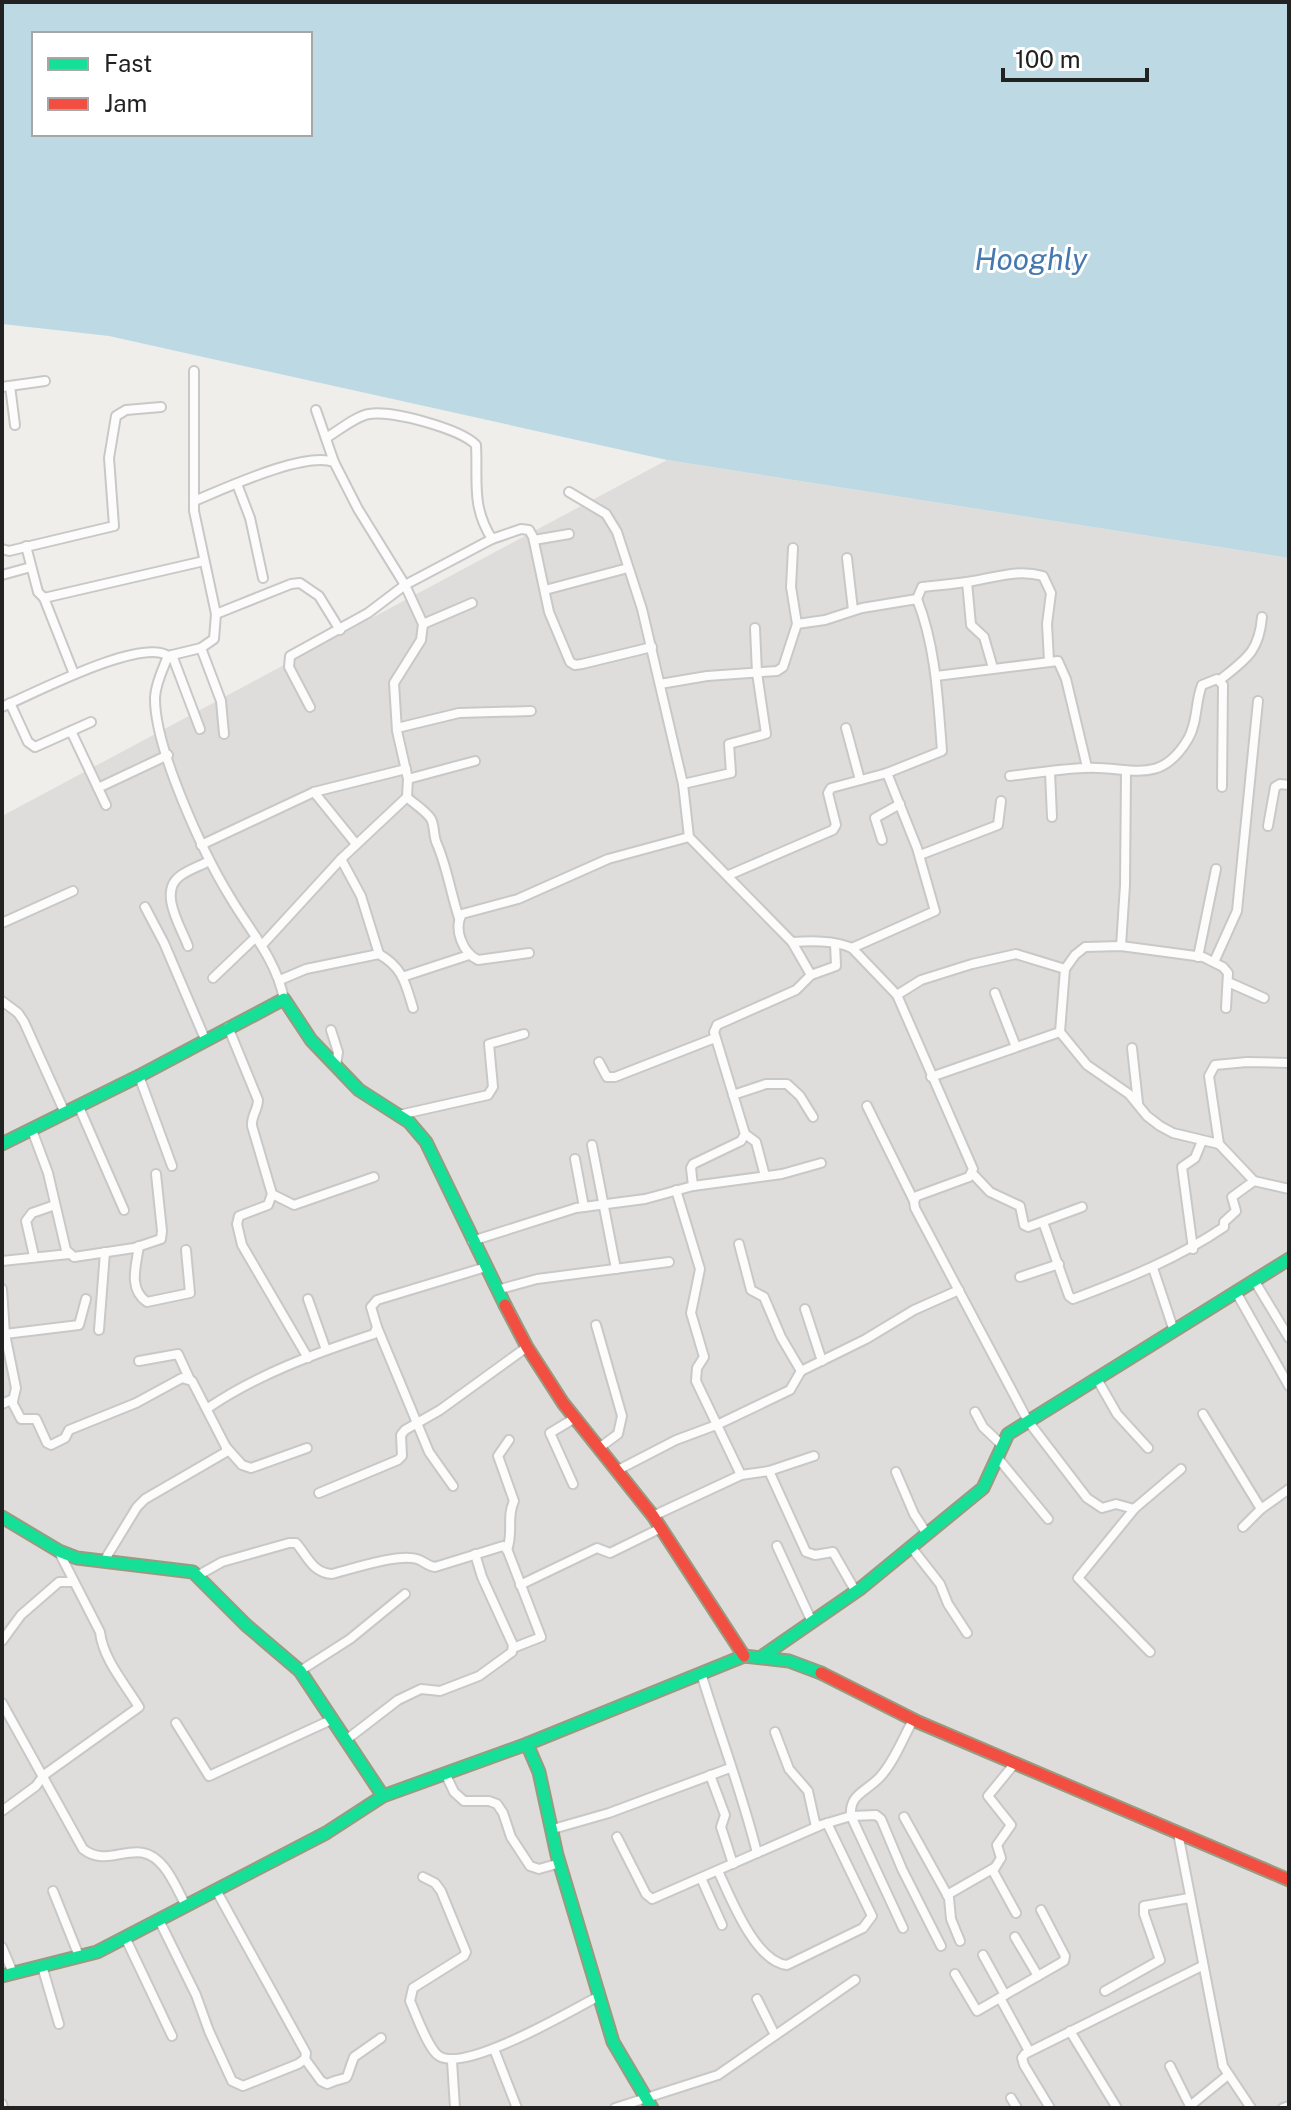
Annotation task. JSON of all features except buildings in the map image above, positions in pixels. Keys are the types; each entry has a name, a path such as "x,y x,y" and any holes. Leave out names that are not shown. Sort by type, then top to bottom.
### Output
{"street":[{"path":"91,722 35,747 28,742 6,705 74,674 145,651 156,650 170,656 201,648 214,639 216,614 195,526 194,371"},
{"path":"15,425 6,387 45,381"},
{"path":"2,549 9,551 114,526 109,458 116,416 126,410 161,407"},
{"path":"213,978 259,940 407,797 407,774 397,728 394,683 421,640 423,624 405,585 358,509 334,462 316,410"},
{"path":"326,438 363,416 373,414 402,416 466,437 476,445 478,508 492,539"},
{"path":"194,501 286,466 324,459 334,462"},
{"path":"237,484 250,518 263,578"},
{"path":"569,492 606,514 613,522 652,647 683,784 689,837 792,942 811,975"},
{"path":"310,707 289,667 288,660 294,652 340,630 405,585 492,539 525,528 534,540 553,623 573,664 652,647"},
{"path":"534,540 569,534"},
{"path":"26,546 38,592 44,598 74,674"},
{"path":"660,684 777,671 786,664 797,624 791,587 793,548"},
{"path":"847,558 853,610"},
{"path":"44,598 204,561"},
{"path":"2,575 31,567"},
{"path":"545,590 628,568"},
{"path":"729,875 833,830 836,825 828,791 887,773 942,751 936,676 924,617 917,599 922,587 1004,574 1043,576 1051,593 1047,624 1049,661"},
{"path":"967,582 971,625 984,637 993,668"},
{"path":"216,614 300,583 319,596 340,630"},
{"path":"797,624 917,599"},
{"path":"423,624 472,603"},
{"path":"1010,776 1087,767 1126,772 1160,768 1171,762 1190,735 1198,711 1200,688 1205,683 1220,680 1250,656 1260,640 1262,617"},
{"path":"683,784 731,773 729,744 766,734 757,673 755,628"},
{"path":"201,648 221,701 224,734"},
{"path":"170,656 200,729"},
{"path":"170,656 155,696 168,755 201,845 259,940 280,980 284,999 311,1040 359,1090 409,1122 426,1142 472,1241 527,1347 575,1418 653,1516 744,1656"},
{"path":"936,676 1058,661 1087,767"},
{"path":"1220,680 1223,685 1222,787"},
{"path":"1214,962 1237,911 1258,701"},
{"path":"397,728 459,713 531,711"},
{"path":"846,728 860,780"},
{"path":"71,731 106,805"},
{"path":"98,788 168,755"},
{"path":"201,845 314,792 475,761"},
{"path":"1050,772 1052,817"},
{"path":"1121,946 1126,772"},
{"path":"852,948 935,911 920,855 887,773"},
{"path":"1268,826 1275,787 1289,785"},
{"path":"314,792 356,844"},
{"path":"407,797 431,818 459,918 464,948 469,955 478,960 529,953"},
{"path":"920,855 998,825 1001,801"},
{"path":"882,840 875,818 900,804"},
{"path":"459,918 462,914 518,899 608,859 689,837"},
{"path":"341,859 361,896 379,954 394,963 413,1008"},
{"path":"188,946 171,903 171,889 180,875 209,861"},
{"path":"1198,957 1216,869"},
{"path":"2,923 73,891"},
{"path":"145,907 164,943 205,1039"},
{"path":"792,942 810,941 852,948 897,995 973,1169 969,1177 917,1196 914,1201"},
{"path":"765,1176 756,1142 745,1134 715,1038 717,1025 796,990 811,975 836,966 835,944"},
{"path":"1219,1144 1173,1133 1160,1126 1129,1094 1087,1065 1060,1032 1065,969 1085,947 1121,946 1198,957 1214,962 1228,973 1226,1008"},
{"path":"280,980 306,969 379,954"},
{"path":"897,995 921,980 1016,954 1065,969"},
{"path":"402,977 469,955"},
{"path":"1228,982 1264,998"},
{"path":"995,993 1016,1047"},
{"path":"2,1144 284,999"},
{"path":"2,1001 24,1022 65,1113"},
{"path":"228,1027 258,1100 257,1110 251,1118 252,1126 272,1194 268,1205 239,1216 237,1224 242,1245 308,1358"},
{"path":"331,1030 338,1052 336,1066"},
{"path":"931,1077 1060,1032"},
{"path":"398,1115 488,1095 493,1087 489,1044 524,1034"},
{"path":"599,1062 607,1077 615,1077 715,1038"},
{"path":"1132,1048 1138,1104"},
{"path":"1289,1063 1215,1065 1209,1076 1219,1144 1254,1181 1289,1189"},
{"path":"139,1076 172,1166"},
{"path":"733,1095 766,1084 787,1084 800,1096 813,1117"},
{"path":"867,1106 915,1208 1028,1421 1095,1505 1107,1508 1116,1504 1131,1509 1136,1507"},
{"path":"79,1107 124,1210"},
{"path":"32,1130 48,1173 69,1254"},
{"path":"693,1186 693,1164 741,1141 745,1134"},
{"path":"1193,1249 1182,1167 1195,1158 1202,1141"},
{"path":"592,1145 616,1269"},
{"path":"575,1159 584,1207"},
{"path":"472,1241 584,1207 645,1199 693,1186 765,1176 821,1163"},
{"path":"972,1173 990,1192 1020,1206 1024,1225 1028,1227 1082,1207"},
{"path":"2,1261 69,1254 78,1257 158,1241 162,1236 156,1174"},
{"path":"272,1194 294,1205 374,1177"},
{"path":"1043,1222 1069,1296 1073,1299 1193,1249 1224,1227 1224,1222 1236,1211 1232,1197 1254,1181"},
{"path":"676,1190 701,1275 691,1313 704,1357 697,1368 696,1381 741,1475"},
{"path":"34,1256 26,1221 32,1213 55,1205"},
{"path":"739,1244 751,1290 764,1297 781,1337 801,1371"},
{"path":"139,1246 135,1285 147,1302 190,1293 186,1250"},
{"path":"99,1330 105,1252"},
{"path":"764,1655 856,1592 983,1488 1008,1434 1289,1259"},
{"path":"497,1290 537,1279 669,1262"},
{"path":"1020,1277 1059,1264"},
{"path":"453,1486 429,1452 371,1307 377,1300 486,1267"},
{"path":"1153,1268 1174,1331"},
{"path":"1254,1280 1289,1338"},
{"path":"2,1289 5,1334 16,1388 13,1401 21,1419 36,1419 47,1443 51,1445 65,1438 69,1430 136,1403 182,1378 190,1380"},
{"path":"616,1471 676,1440 719,1424 790,1390 801,1371 866,1339 914,1310 959,1290"},
{"path":"1236,1292 1289,1386"},
{"path":"5,1334 79,1325 86,1299"},
{"path":"308,1299 326,1350"},
{"path":"805,1309 822,1361"},
{"path":"596,1325 622,1416 618,1434 599,1448"},
{"path":"208,1408 236,1389 326,1350 374,1334 377,1327"},
{"path":"319,1493 398,1460 403,1450 401,1435 405,1430 440,1410 527,1347"},
{"path":"139,1361 178,1354 226,1447 247,1468 307,1448"},
{"path":"1097,1379 1117,1414 1148,1448"},
{"path":"2,1404 13,1401"},
{"path":"975,1412 1048,1519"},
{"path":"1203,1414 1261,1509"},
{"path":"573,1484 550,1433 575,1418"},
{"path":"346,1740 398,1700 421,1689 440,1691 479,1676 513,1648 541,1637 507,1550 512,1535 508,1513 514,1501 498,1456 509,1440"},
{"path":"104,1561 145,1499 222,1456 226,1447"},
{"path":"653,1516 741,1475 769,1471 814,1456"},
{"path":"1150,1652 1078,1578 1136,1507 1181,1469"},
{"path":"769,1471 806,1552 815,1555 833,1552 856,1592"},
{"path":"896,1472 914,1514 927,1534"},
{"path":"1243,1527 1261,1509 1289,1489"},
{"path":"2,1517 59,1551 77,1558 193,1572 246,1625 300,1671 383,1796"},
{"path":"520,1585 597,1548 610,1553 661,1528"},
{"path":"197,1576 222,1562 289,1543 296,1543 313,1566 325,1574 403,1558 417,1559 435,1567 497,1546 507,1550"},
{"path":"777,1546 812,1622"},
{"path":"911,1547 940,1584 948,1604 967,1633"},
{"path":"2,1811 36,1786 44,1775 139,1707 101,1642 100,1632 59,1551"},
{"path":"475,1554 513,1648"},
{"path":"2,1641 21,1615 59,1582 73,1582"},
{"path":"300,1671 350,1639 405,1594"},
{"path":"2,1947 8,1975 97,1952 326,1833 383,1796 527,1744 744,1656 764,1655 791,1661 913,1720 1289,1880"},
{"path":"701,1673 730,1768 746,1808 757,1853"},
{"path":"2,1703 83,1849 100,1858 132,1851 146,1852 166,1869 186,1906"},
{"path":"176,1723 209,1776 331,1720"},
{"path":"903,1928 851,1816 850,1805 883,1774 913,1720"},
{"path":"775,1732 789,1769 808,1791 816,1827"},
{"path":"527,1744 539,1772 560,1863 613,2042 649,2103"},
{"path":"947,1895 994,1868 1001,1858 997,1845 1011,1825 988,1796 1015,1763"},
{"path":"553,1829 609,1813 730,1768"},
{"path":"445,1773 454,1792 464,1801 497,1804 511,1837 530,1866 539,1869 560,1863"},
{"path":"710,1775 725,1815 721,1827 733,1864"},
{"path":"617,1837 646,1894 652,1899 816,1827 851,1816 876,1815 881,1819 941,1946"},
{"path":"904,1817 947,1895 951,1904 951,1919 960,1941"},
{"path":"718,1871 746,1932 776,1961 787,1965 863,1928 872,1916 827,1823"},
{"path":"1178,1833 1223,2066 1251,2108"},
{"path":"994,1868 993,1875 1016,1913"},
{"path":"423,1877 435,1883 441,1891 466,1952 413,1988 410,2001 438,2056 452,2061 494,2049 599,1996"},
{"path":"701,1878 722,1925"},
{"path":"216,1890 306,2053 305,2059 321,2081 327,2084 345,2080 350,2075 354,2057 381,2038"},
{"path":"53,1891 79,1956"},
{"path":"1105,1991 1160,1960 1144,1906 1189,1898"},
{"path":"955,1974 975,2010 1066,1959 1041,1910"},
{"path":"159,1920 196,1995 232,2081 243,2086 305,2059"},
{"path":"125,1937 172,2036"},
{"path":"1015,1937 1038,1976"},
{"path":"983,1955 1029,2051"},
{"path":"42,1966 59,2024"},
{"path":"1050,2108 1024,2065 1022,2058 1029,2051 1202,1966"},
{"path":"615,2108 649,2103 718,2075 855,1980"},
{"path":"757,1999 775,2035"},
{"path":"1070,2031 1117,2108"},
{"path":"494,2049 517,2108"},
{"path":"452,2061 455,2108"},
{"path":"1170,2066 1191,2107 1228,2075"},
{"path":"1011,2098 1017,2108"},
{"path":"1283,2108 1289,2106"}],"shaded area":[{"path":"667,460 1289,558 1289,2108 2,2108 2,816"}],"water":[{"name":"Hooghly","path":"2,2 1289,2 1289,558 667,460 109,336 2,324"}],"traffic: fast":[{"path":"2,1144 284,999 311,1040 359,1090 409,1122 426,1142 505,1305"},
{"path":"764,1655 861,1588 983,1488 1008,1434 1289,1259"},
{"path":"2,1517 59,1551 77,1558 193,1572 246,1625 300,1671 383,1796 527,1744 744,1656 789,1661 821,1673"},
{"path":"527,1744 539,1772 557,1855 613,2042 652,2108"},
{"path":"2,1976 97,1952 326,1833 383,1796"}],"traffic: jam":[{"path":"505,1305 527,1347 563,1403 653,1516 744,1656"},
{"path":"821,1673 918,1722 1289,1880"}]}
